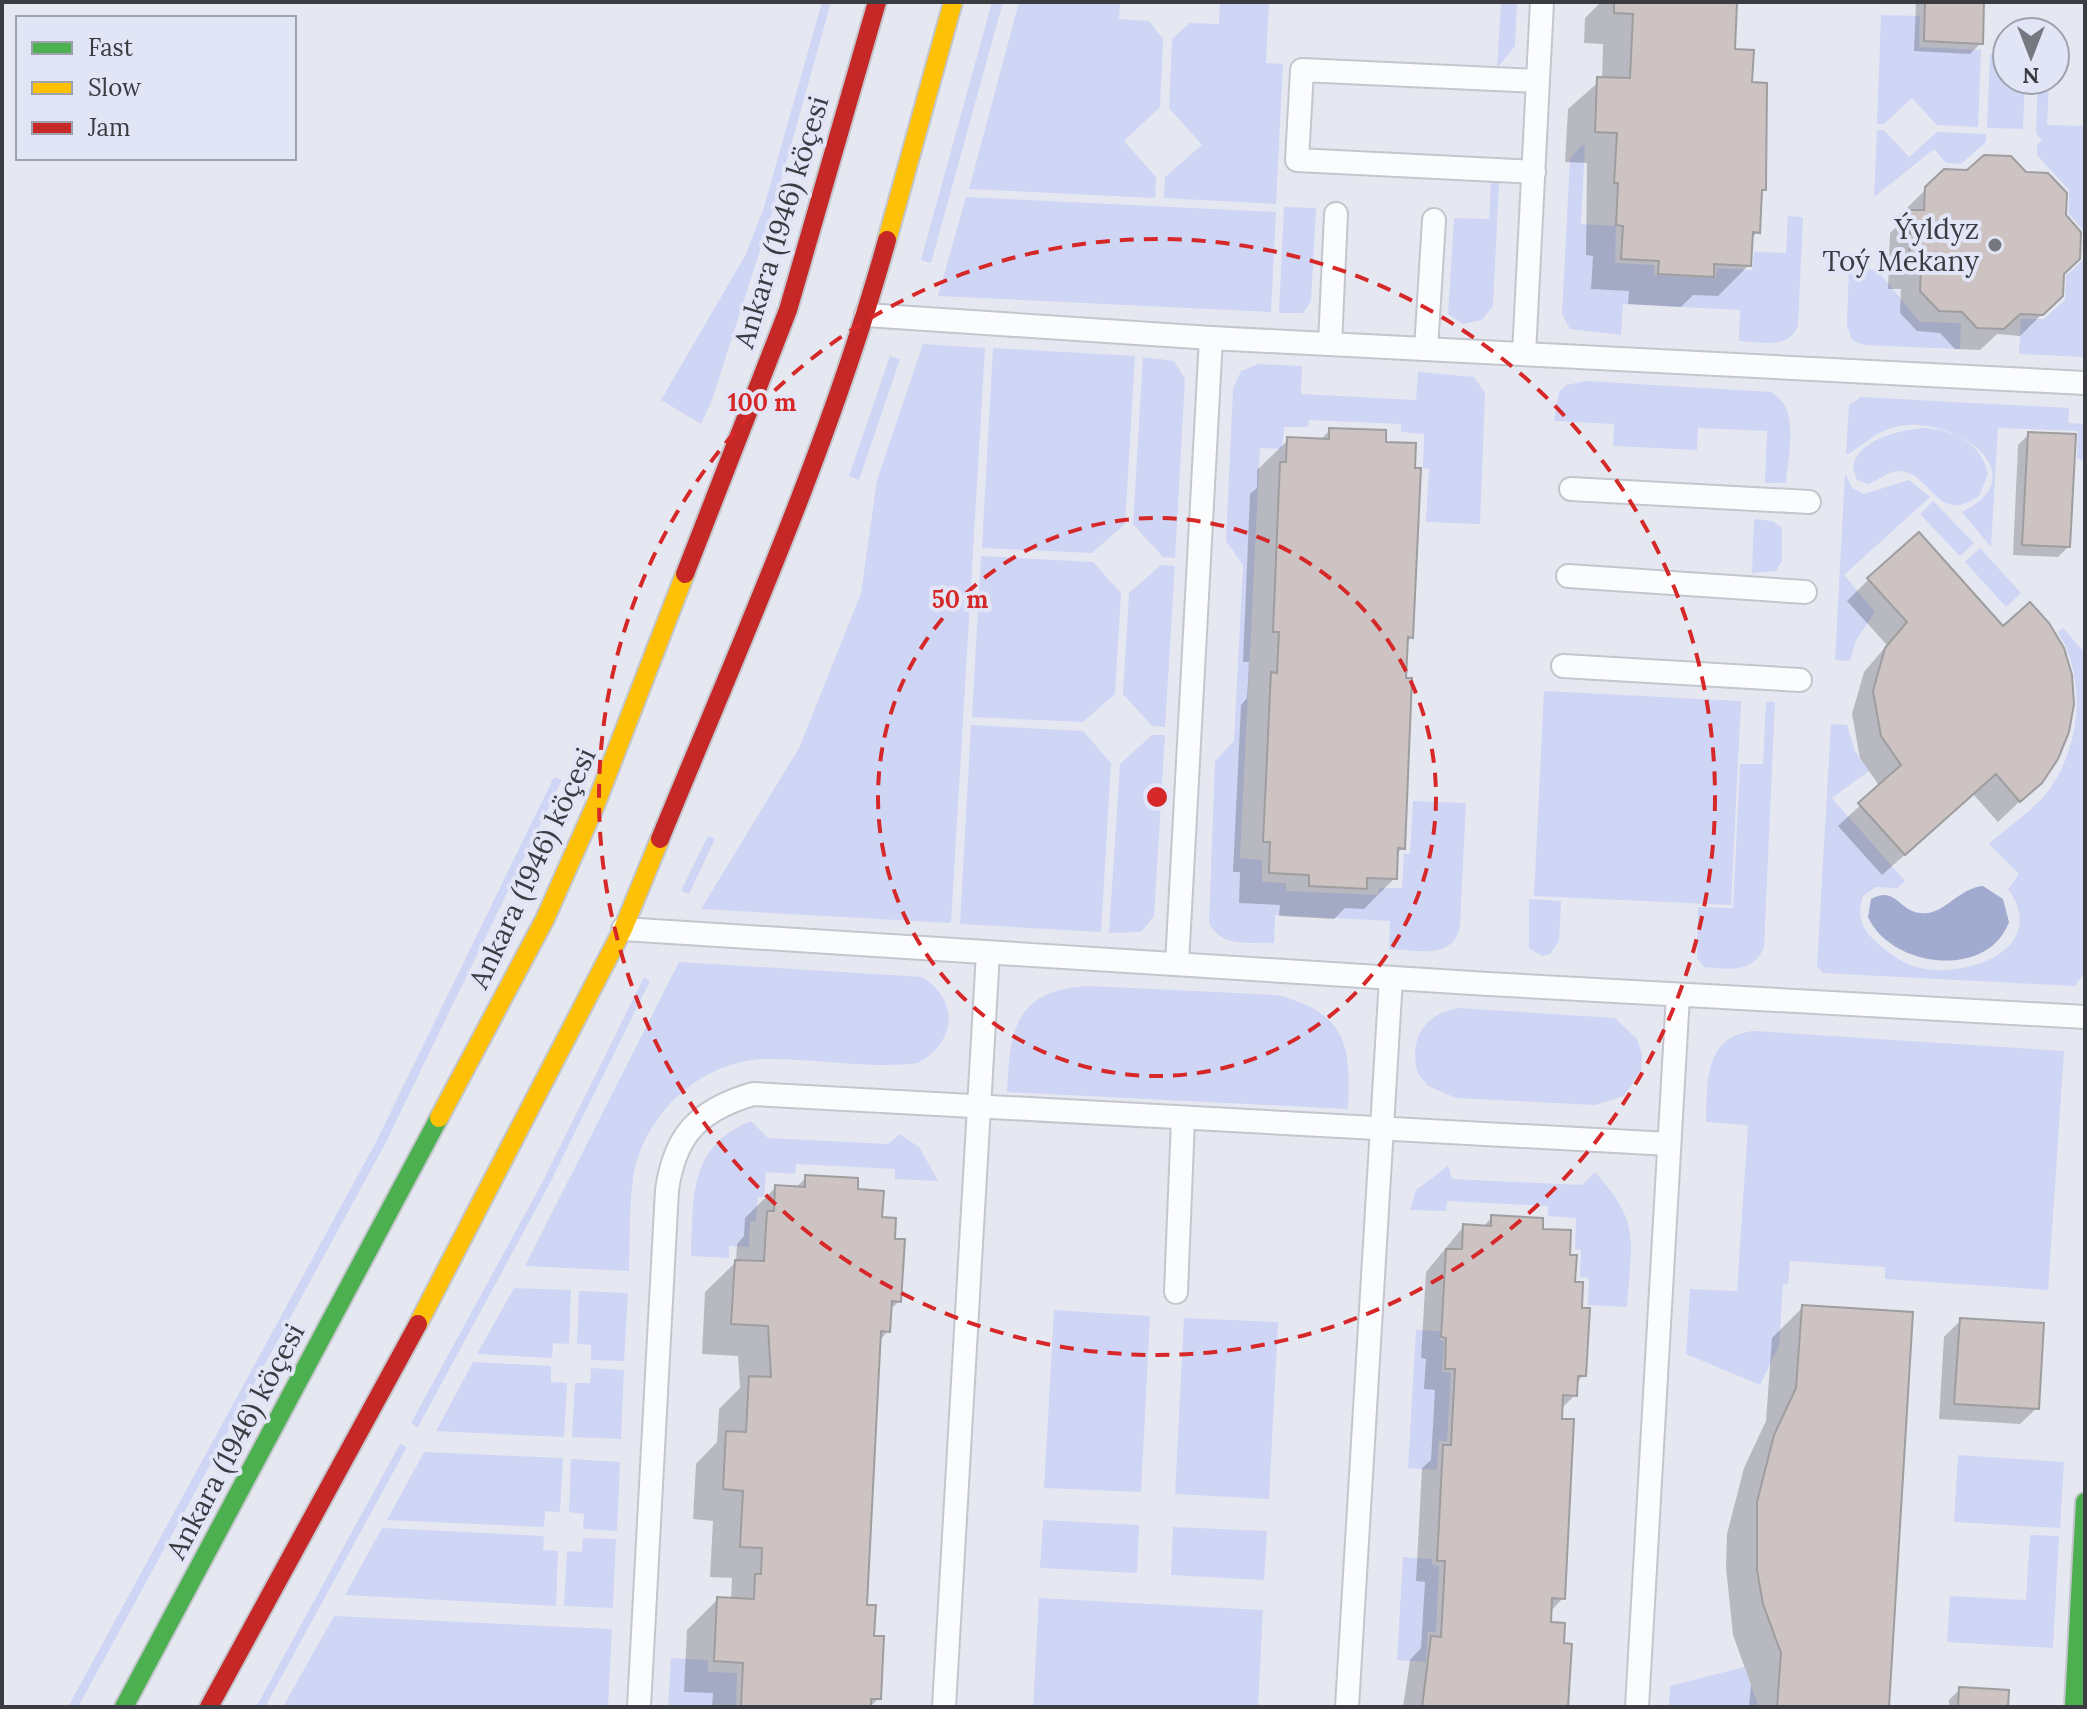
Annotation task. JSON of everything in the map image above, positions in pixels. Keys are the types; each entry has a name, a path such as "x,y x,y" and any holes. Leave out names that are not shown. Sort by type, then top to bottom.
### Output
{"main road":[{"name":"Ankara (1946) köçesi","path":"124,1707 545,919 595,806 788,310 877,2"},
{"path":"209,1707 456,1253 623,929 765,583 866,315 953,2"},
{"path":"2074,1707 2081,1634 2085,1502"}],"lane":[{"path":"1524,354 1542,2"},
{"path":"1534,172 1297,160 1302,70 1538,81"},
{"path":"1330,344 1336,214"},
{"path":"1426,349 1434,220"},
{"path":"866,315 1211,338 2085,383"},
{"path":"1177,964 1211,338"},
{"path":"1571,489 1809,502"},
{"path":"1568,576 1805,592"},
{"path":"1563,666 1800,680"},
{"path":"623,929 1391,978 2085,1017"},
{"path":"944,1707 988,953"},
{"path":"1347,1707 1391,978"},
{"path":"1637,1707 1678,995"},
{"path":"639,1707 667,1190 678,1146 708,1111 753,1094 1669,1144"},
{"path":"1176,1292 1183,1119"}],"shaded area":[{"path":"822,2 831,2 773,210 712,400 701,424 661,400 746,254 764,207"},
{"path":"992,2 1003,2 931,263 921,260"},
{"path":"1019,2 1120,2 1119,19 1149,21 1163,39 1160,107 1124,141 1156,177 1155,198 969,189"},
{"path":"1220,2 1269,2 1266,63 1283,64 1276,204 1164,198 1165,177 1202,145 1169,108 1172,39 1190,23 1219,24"},
{"path":"1501,2 1517,2 1515,46 1497,68"},
{"path":"1881,15 1920,16 1919,47 1981,50 1978,127 1937,125 1912,98 1884,124 1877,124"},
{"path":"1991,54 1991,96 2024,96 2023,129 1987,128"},
{"path":"2037,96 2048,96 2047,125 2085,126 2085,232 2069,214 2069,190 2037,155 2037,145 2042,141 2036,133"},
{"path":"1877,130 1884,130 1909,157 1937,132 1986,134 1986,142 1961,164 1946,163 1934,149 1874,197"},
{"path":"1582,145 1585,146 1581,224 1616,226 1615,263 1654,265 1654,275 1716,278 1717,268 1752,270 1754,252 1786,253 1788,216 1803,217 1798,325 1794,333 1773,343 1739,341 1740,310 1623,304 1621,335 1570,329 1562,314 1570,158"},
{"path":"1491,179 1499,183 1493,306 1482,320 1463,324 1448,314 1454,218 1489,219"},
{"path":"966,197 1276,212 1271,312 938,296"},
{"path":"1284,207 1316,208 1311,301 1303,313 1279,313"},
{"path":"2085,232 2085,357 2019,354 2021,319 2044,319 2065,300 2066,276 2083,260"},
{"path":"1849,268 1877,270 1920,322 1961,323 1960,349 1864,345 1852,340 1847,325"},
{"path":"923,344 985,348 951,923 701,909 799,748 861,593 877,480"},
{"path":"993,348 1135,356 1125,524 1092,553 982,548"},
{"path":"890,356 900,359 859,480 849,476"},
{"path":"1143,357 1174,361 1185,379 1175,558 1163,557 1133,524"},
{"path":"1258,364 1302,366 1301,394 1416,400 1418,372 1474,377 1485,393 1480,524 1426,522 1429,469 1423,468 1424,434 1401,432 1401,424 1309,420 1308,427 1284,427 1282,449 1260,448 1240,858 1262,860 1262,882 1286,883 1286,891 1378,895 1379,888 1402,888 1404,854 1410,854 1413,801 1466,803 1460,925 1450,944 1442,949 1389,949 1390,921 1275,915 1274,943 1229,940 1221,937 1209,923 1215,761 1234,741 1243,565 1226,541 1233,389 1241,371"},
{"path":"1587,381 1771,392 1780,399 1789,420 1786,483 1765,483 1767,431 1698,428 1697,450 1613,446 1614,424 1554,421 1559,392 1566,385"},
{"path":"1861,397 2069,408 2068,423 2085,424 2085,460 2077,459 2078,431 1998,428 1991,547 1962,512 1984,497 1992,481 1990,465 1980,451 1943,430 1921,425 1891,428 1846,455 1849,405"},
{"path":"1922,428 1944,431 1964,439 1979,453 1988,474 1979,496 1964,504 1952,505 1934,494 1918,478 1897,471 1868,484 1857,480 1853,468 1856,458 1870,443 1891,434"},
{"path":"1845,473 1852,488 1864,494 1909,480 1930,497 1844,575 1875,612 1856,640 1850,661 1835,660"},
{"path":"1933,501 1974,543 1960,556 1920,514"},
{"path":"1754,519 1772,521 1782,528 1782,561 1776,571 1752,573"},
{"path":"1980,548 2021,593 2006,607 1965,562"},
{"path":"981,556 1093,562 1121,593 1115,694 1083,722 972,717"},
{"path":"1161,565 1175,566 1165,727 1152,726 1123,694 1129,593"},
{"path":"2063,628 2085,653 2085,972 2075,986 1823,973 1817,966 1831,724 1847,725 1855,751 1869,771 1832,798 1905,881 1897,888 1876,887 1863,896 1861,920 1869,935 1904,962 1935,970 1977,964 1996,956 2011,944 2019,929 2019,910 2008,889 2019,874 1989,844 2043,797 2060,772 2068,753 2074,732 2076,691 2073,670 2058,632"},
{"path":"1544,691 1741,701 1731,905 1534,896"},
{"path":"1766,702 1775,702 1764,947 1754,962 1747,966 1732,969 1704,967 1697,958 1698,907 1733,908 1740,764 1763,764"},
{"path":"971,725 1083,731 1111,763 1101,932 960,924"},
{"path":"1152,735 1165,735 1154,916 1141,932 1109,933 1120,764"},
{"path":"554,777 562,780 385,1144 78,1707 68,1707 377,1140"},
{"path":"708,836 715,839 689,894 681,891"},
{"path":"1983,886 2003,899 2009,922 1998,941 1981,953 1961,959 1939,960 1917,956 1897,947 1880,934 1868,917 1871,899 1879,896 1892,897 1914,912 1929,913 1966,891"},
{"path":"1529,899 1561,901 1559,941 1550,954 1542,956 1529,948"},
{"path":"679,962 922,977 943,997 948,1021 946,1033 931,1055 918,1063 881,1065 770,1059 745,1061 700,1079 680,1094 664,1112 639,1154 632,1189 629,1271 525,1266"},
{"path":"644,977 650,981 548,1187 418,1427 411,1423 542,1183"},
{"path":"1089,986 1277,995 1300,1002 1318,1011 1340,1034 1348,1066 1348,1109 1007,1092 1011,1049 1021,1016 1031,1004 1045,995"},
{"path":"1460,1008 1615,1018 1637,1039 1642,1054 1641,1070 1624,1096 1595,1105 1456,1098 1428,1086 1418,1074 1415,1050 1417,1039 1428,1022 1447,1011"},
{"path":"1754,1031 2064,1051 2048,1290 1885,1279 1885,1267 1790,1261 1788,1284 1783,1285 1779,1346 1760,1385 1686,1354 1690,1289 1737,1291 1748,1125 1706,1122 1707,1092 1717,1052 1725,1042 1737,1035"},
{"path":"751,1121 768,1138 888,1144 900,1134 920,1148 938,1181 895,1179 895,1169 796,1164 795,1174 766,1172 764,1197 758,1197 756,1221 750,1222 749,1247 729,1246 729,1258 691,1256 694,1194 705,1160 715,1145 730,1132"},
{"path":"1448,1166 1452,1179 1582,1185 1595,1172 1610,1190 1627,1220 1631,1249 1627,1307 1588,1305 1589,1278 1580,1277 1581,1250 1575,1249 1576,1218 1548,1216 1548,1206 1447,1201 1446,1211 1410,1210 1416,1190"},
{"path":"514,1288 571,1290 569,1344 553,1343 552,1358 477,1354"},
{"path":"579,1291 628,1293 624,1361 591,1360 591,1345 577,1344"},
{"path":"1054,1310 1150,1316 1141,1492 1044,1488"},
{"path":"1184,1318 1278,1322 1269,1499 1175,1494"},
{"path":"1416,1330 1440,1331 1440,1340 1444,1341 1442,1372 1451,1373 1447,1441 1439,1441 1437,1470 1408,1468"},
{"path":"473,1362 551,1366 551,1382 567,1383 564,1437 436,1431"},
{"path":"591,1368 624,1370 621,1439 572,1437 575,1383 590,1383"},
{"path":"400,1444 407,1447 265,1707 256,1707"},
{"path":"424,1452 563,1458 560,1512 545,1511 544,1527 387,1520"},
{"path":"1958,1455 2064,1462 2060,1528 1954,1522"},
{"path":"571,1459 620,1462 617,1531 583,1529 584,1514 569,1512"},
{"path":"1043,1520 1139,1525 1137,1573 1040,1568"},
{"path":"1173,1527 1267,1531 1264,1580 1171,1575"},
{"path":"382,1528 544,1536 543,1550 558,1551 556,1606 345,1595"},
{"path":"2030,1535 2059,1536 2053,1648 1947,1642 1950,1596 2026,1600"},
{"path":"583,1538 616,1539 613,1608 564,1606 567,1551 582,1552"},
{"path":"1403,1557 1432,1559 1432,1565 1439,1566 1436,1632 1428,1632 1426,1662 1397,1660"},
{"path":"1039,1598 1263,1610 1258,1707 1033,1707"},
{"path":"334,1616 612,1629 608,1707 283,1707"},
{"path":"671,1658 708,1660 708,1672 737,1673 736,1707 668,1707"},
{"path":"1744,1667 1759,1707 1669,1707 1670,1686"}],"building":[{"path":"1614,2 1737,2 1735,49 1754,50 1752,82 1767,83 1766,190 1762,190 1760,233 1753,232 1751,266 1714,264 1714,277 1658,274 1659,261 1621,259 1623,226 1616,225 1618,183 1614,183 1617,133 1595,132 1597,77 1630,78 1633,14 1614,13"},
{"path":"1925,2 1984,2 1983,44 1924,41"},
{"name":"Ýyldyz Toý Mekany","path":"1984,155 2011,156 2026,172 2048,173 2067,193 2066,215 2081,232 2080,259 2064,274 2063,296 2043,315 2020,314 2004,329 1977,328 1962,312 1939,311 1920,291 1921,268 1909,268 1911,210 1924,210 1925,187 1944,169 1967,170"},
{"path":"1329,428 1386,430 1386,442 1416,443 1415,468 1421,468 1413,638 1408,637 1406,678 1412,678 1405,849 1398,848 1397,879 1367,878 1367,889 1309,886 1309,875 1269,873 1270,842 1263,842 1271,672 1277,673 1279,632 1273,632 1280,462 1286,462 1287,437 1329,439"},
{"path":"2028,432 2076,434 2070,547 2022,545"},
{"path":"1919,532 2003,626 2030,602 2049,623 2064,648 2072,675 2074,704 2069,732 2058,759 2042,783 2020,802 1996,774 1905,855 1858,803 1901,765 1881,736 1873,691 1885,648 1907,622 1867,578"},
{"path":"805,1175 858,1178 858,1189 884,1191 882,1217 896,1218 895,1239 905,1239 901,1302 892,1301 890,1332 881,1331 867,1605 876,1605 874,1636 884,1636 881,1699 871,1699 871,1707 741,1707 743,1663 714,1661 717,1597 754,1599 755,1574 761,1574 762,1548 740,1547 743,1491 723,1489 726,1431 746,1432 749,1376 771,1377 768,1326 731,1324 735,1260 764,1261 767,1211 774,1211 775,1185 805,1187"},
{"path":"1491,1215 1543,1218 1543,1229 1571,1230 1570,1255 1577,1255 1575,1282 1583,1282 1582,1308 1590,1308 1586,1376 1578,1376 1577,1396 1563,1395 1562,1419 1574,1419 1565,1599 1552,1598 1551,1622 1565,1623 1564,1643 1572,1644 1568,1707 1422,1707 1431,1636 1441,1637 1445,1561 1437,1561 1443,1445 1451,1445 1455,1369 1445,1369 1446,1338 1441,1337 1446,1249 1462,1249 1463,1224 1491,1226"},
{"path":"1802,1305 1913,1312 1889,1707 1777,1707 1781,1653 1763,1604 1757,1570 1757,1502 1774,1435 1796,1388"},
{"path":"1960,1318 2044,1323 2039,1409 1954,1404"},
{"path":"1959,1687 2009,1690 2008,1707 1958,1707"}],"traffic: fast":[{"path":"124,1707 439,1118"},
{"path":"2074,1707 2085,1502"}],"traffic: slow":[{"path":"887,240 953,2"},
{"path":"439,1118 545,919 595,806 685,574"},
{"path":"418,1324 623,929 660,839"}],"traffic: jam":[{"path":"685,574 788,310 877,2"},
{"path":"660,839 811,468 839,392 887,240"},
{"path":"209,1707 418,1324"}],"place":[{"name":"Ýyldyz Toý Mekany","path":"1995,245"}]}
